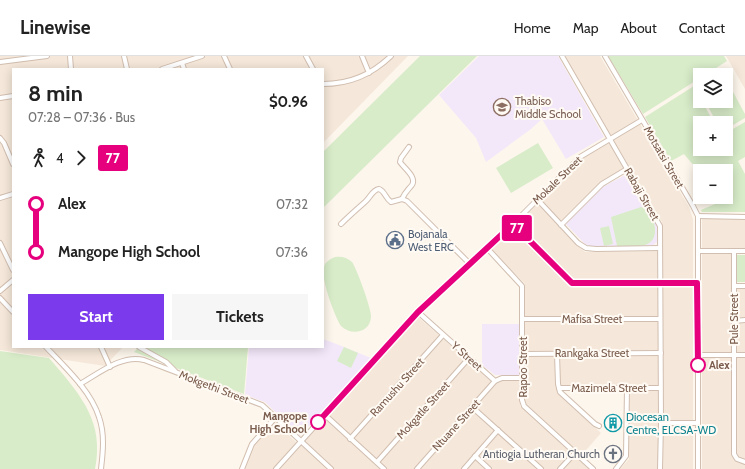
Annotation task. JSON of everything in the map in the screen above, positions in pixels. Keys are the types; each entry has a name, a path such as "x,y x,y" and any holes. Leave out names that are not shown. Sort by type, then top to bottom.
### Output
{"street":[{"path":"0,62 47,56"},
{"path":"70,56 71,68"},
{"path":"124,56 126,68"},
{"path":"165,68 199,56"},
{"path":"224,56 230,68"},
{"path":"306,56 311,68"},
{"path":"362,56 368,73"},
{"path":"324,84 335,84 357,78 376,69 391,56"},
{"name":"Rabaji Street","path":"562,56 659,223 661,353 660,469"},
{"path":"605,56 642,120"},
{"path":"182,63 184,68"},
{"path":"0,98 12,96"},
{"name":"Motsatsi Street","path":"610,138 642,120 698,216 698,469"},
{"path":"0,138 4,143 12,162"},
{"name":"Mokale Street","path":"276,469 418,312 513,224 580,157 610,138"},
{"path":"402,199 414,181 400,162 401,158 409,147"},
{"path":"562,225 602,184 627,169"},
{"path":"341,224 356,209 366,202 376,189 382,190 386,198 391,202 402,199 406,201 470,264"},
{"path":"0,198 12,194"},
{"path":"537,199 578,243 586,248 660,248"},
{"path":"698,216 745,217"},
{"path":"513,224 572,283 697,283"},
{"path":"0,243 12,268"},
{"name":"Rapoo Street","path":"487,248 522,286 522,400 524,406 593,469"},
{"path":"698,251 745,251"},
{"name":"Pule Street","path":"734,251 734,454 737,459 745,462"},
{"path":"0,291 12,281"},
{"path":"734,286 745,286"},
{"path":"0,298 12,311"},
{"name":"Y Street","path":"418,312 495,381"},
{"name":"Mafisa Street","path":"523,319 660,319"},
{"path":"734,321 745,320"},
{"name":"Ramushu Street","path":"350,439 443,335"},
{"path":"47,348 80,384 96,408 103,441 101,469"},
{"path":"101,348 110,367"},
{"path":"141,348 166,362 176,372"},
{"name":"Rankgaka Street","path":"523,354 661,353"},
{"path":"557,354 558,388 562,394 599,426"},
{"path":"698,355 745,355"},
{"name":"Mokgatle Street","path":"377,462 469,358"},
{"name":"Mokgethi Street","path":"80,384 126,360 140,359 259,404 331,469"},
{"path":"495,381 502,378 523,378"},
{"name":"Ntuane Street","path":"416,469 495,381"},
{"name":"Mazimela Street","path":"558,388 660,388"},
{"path":"616,469 626,456 627,388"},
{"path":"472,407 541,469"},
{"path":"325,415 384,469"},
{"path":"242,469 252,444 275,418"},
{"path":"661,423 698,423"},
{"path":"464,469 498,430"},
{"path":"560,469 575,453"},
{"path":"475,456 489,469"}],"shaded area":[{"path":"0,56 408,56 324,142 324,68 12,68 12,348 122,348 105,366 0,350"},
{"name":"Thabiso Middle School","path":"479,56 558,56 604,137 566,159 542,119 531,129 486,162 476,138 439,95"},
{"path":"564,56 600,56 689,207 693,219 693,469 620,469 629,459 628,385 557,386 557,392 601,433 581,456 525,405 525,284 490,248 583,156 609,142 624,168 602,181 558,224 585,252 661,251 662,222"},
{"path":"726,56 745,56 745,89 733,68"},
{"path":"627,174 657,225 657,242 653,245 597,247 585,244 566,224 603,187"},
{"path":"702,218 745,219 745,249 732,249 732,288 745,288 745,469 702,469"},
{"path":"417,316 491,381 520,381 520,406 591,469 279,469"},
{"path":"482,324 519,324 519,375 495,375 482,365"},
{"path":"324,339 371,358 300,436 265,402 245,395 249,348 324,348"},
{"path":"271,418 297,443 274,469 239,469 248,445"}],"green space":[{"path":"420,56 477,56 324,207 324,151"},
{"path":"608,56 724,56 727,61 716,68 693,68 693,82 643,114"},
{"path":"693,87 693,108 706,108 710,116 693,116 693,156 733,156 733,129 745,122 745,157 738,161 745,174 745,212 702,212 701,210 715,204 733,204 733,164 693,165 684,154 671,161 645,117"},
{"path":"733,92 745,114 745,118 733,125 733,116 713,116 709,108 733,108"},
{"path":"538,143 553,168 511,193 496,168"},
{"path":"641,207 650,214 653,219 655,226 654,238 651,242 645,245 617,246 611,217"},
{"path":"609,226 613,244 604,246 600,228"},
{"path":"736,255 745,255 745,282 737,282"},
{"path":"335,257 344,257 352,262 371,313 370,322 364,330 355,332 341,326 335,314 324,279 324,267 328,261"},
{"path":"344,347 358,353 351,368 337,361"},
{"path":"138,348 248,348 244,394 134,352"},
{"path":"0,351 49,358 75,389 89,412 94,424 97,451 95,469 0,469"}],"bus line":[{"name":"77","path":"318,422 418,312 513,224 572,283 697,283 698,365"}],"place":[{"name":"Thabiso Middle School","path":"502,107"},
{"name":"Bojanala West ERC","path":"395,240"},
{"name":"Alex","path":"698,365"},
{"name":"Mangope High School","path":"318,422"},
{"name":"Diocesan Centre, ELCSA-WD","path":"613,423"},
{"name":"Antiogia Lutheran Church","path":"613,454"}]}
